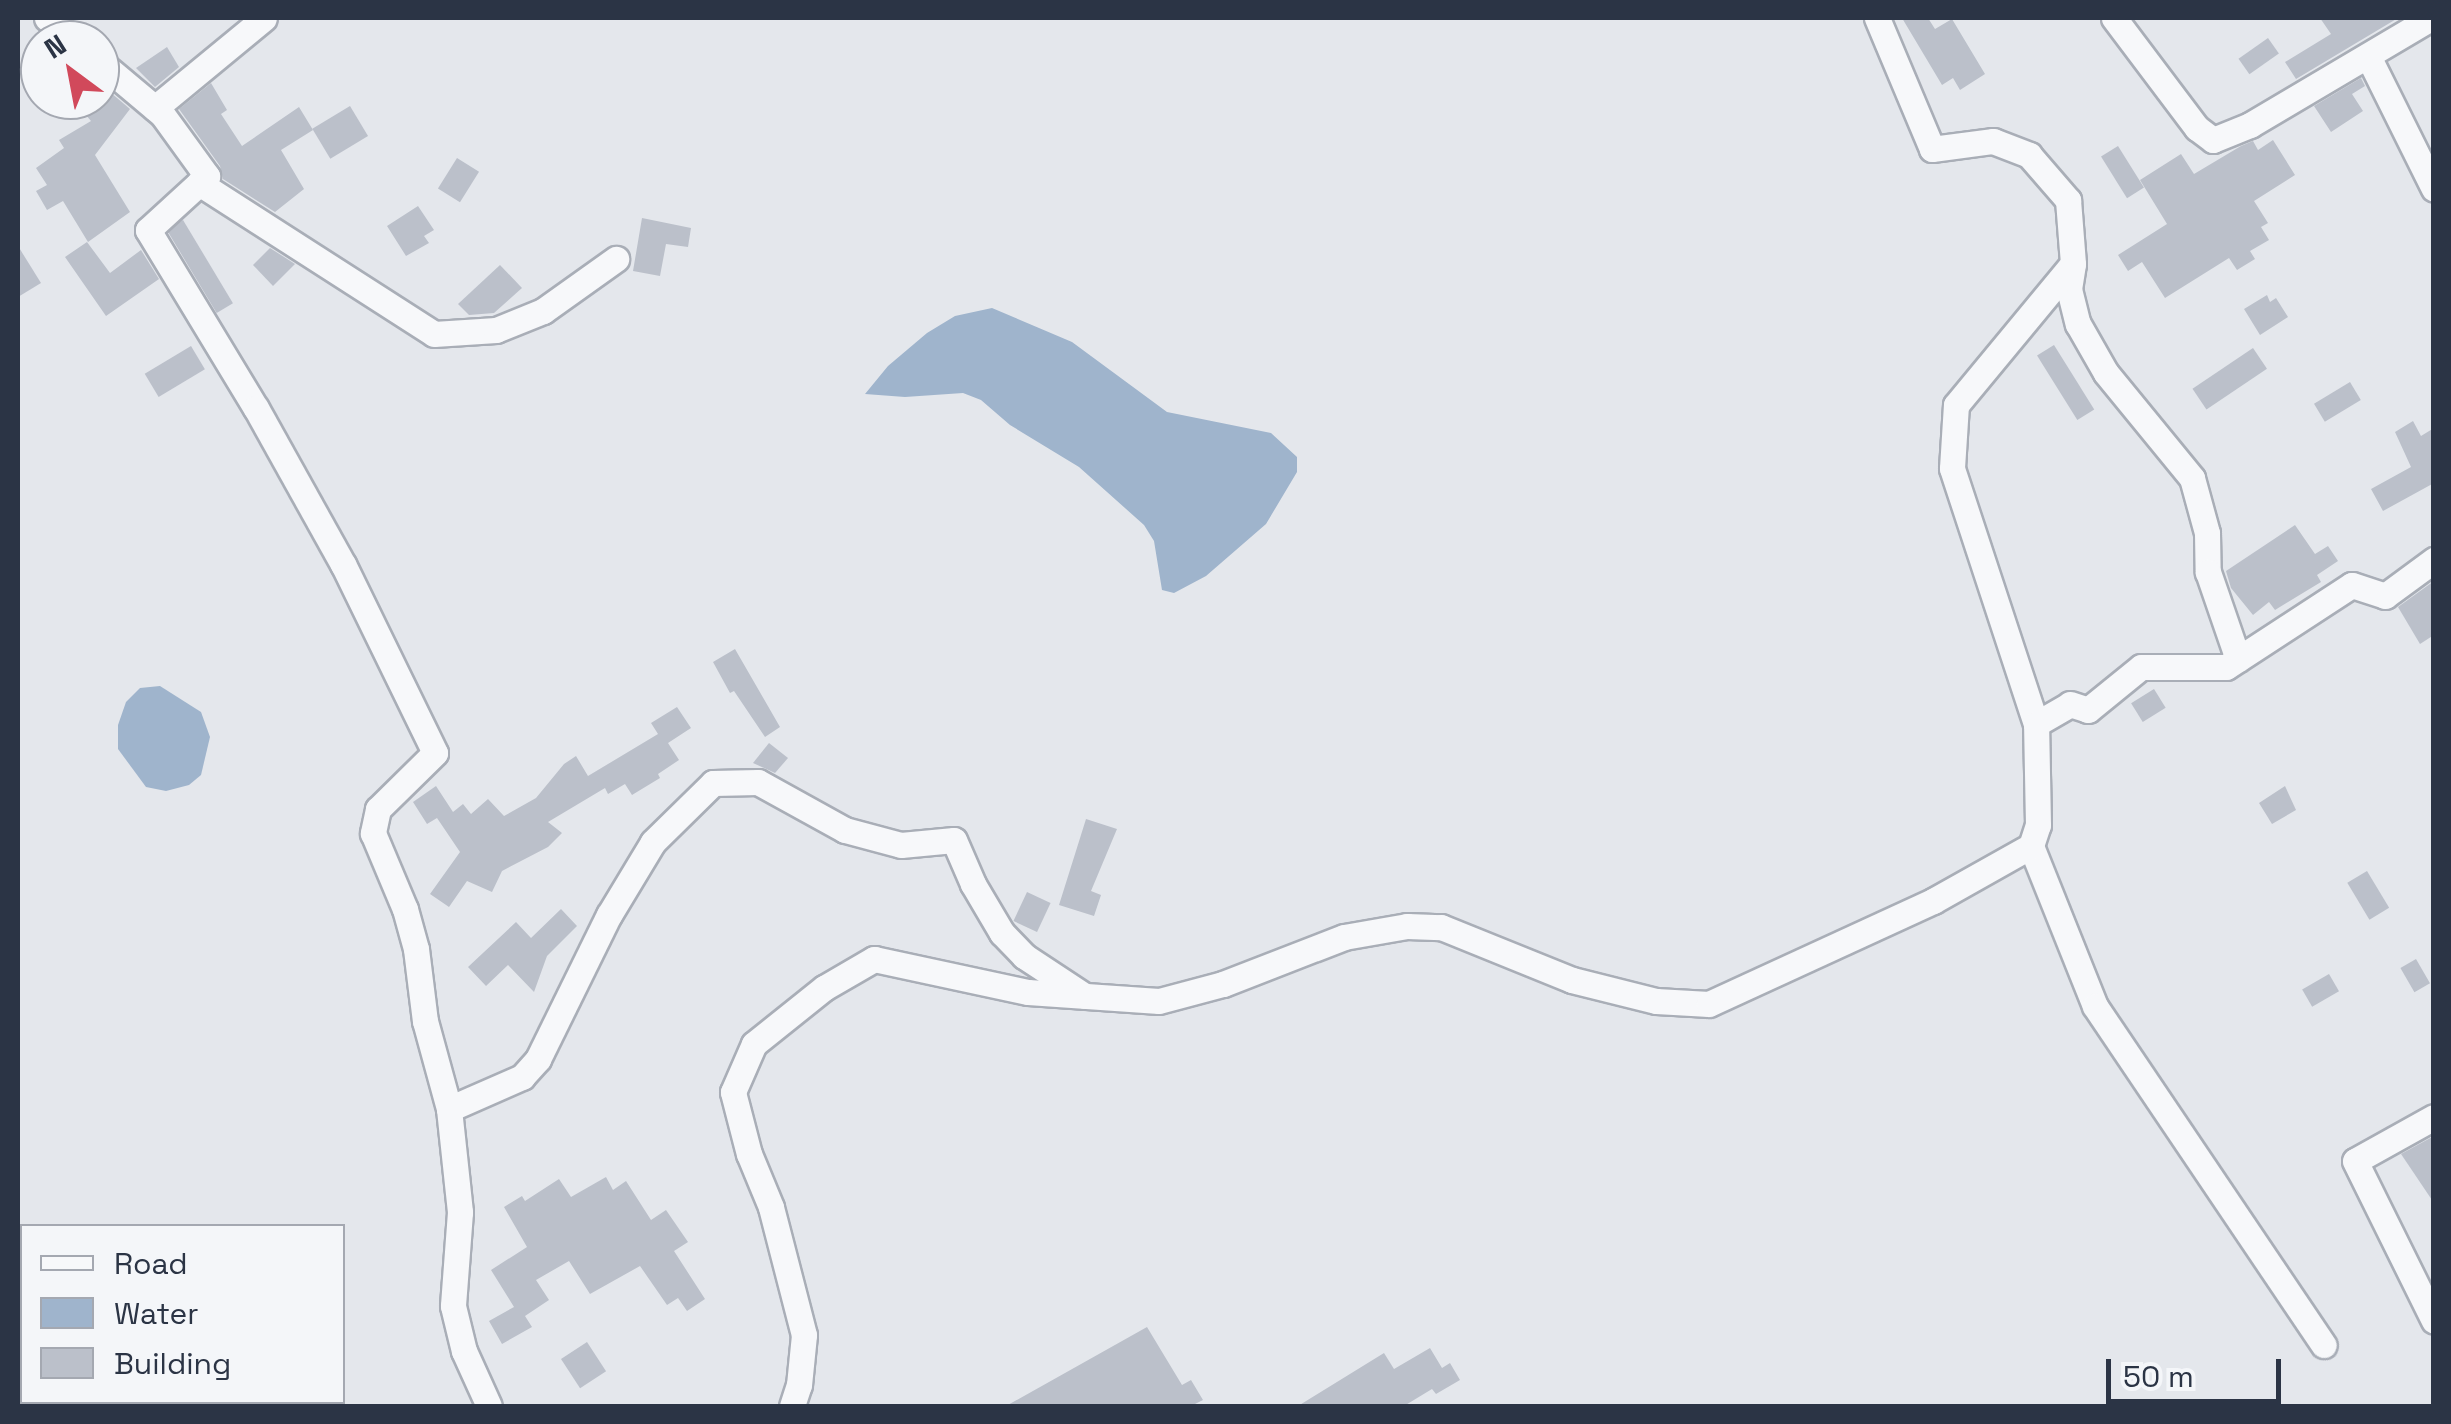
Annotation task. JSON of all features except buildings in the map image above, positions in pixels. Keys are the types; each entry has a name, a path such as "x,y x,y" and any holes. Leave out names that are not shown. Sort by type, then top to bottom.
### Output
{"street":[{"path":"154,108 264,18"},
{"path":"1877,18 1932,149 1993,141 2029,155 2068,200 2073,264 2070,289 2078,324 2106,373 2192,478 2206,533 2208,572 2238,659"},
{"path":"2114,18 2197,128 2213,140 2226,138 2430,18"},
{"path":"2368,56 2434,188"},
{"path":"120,79 154,108 207,176 148,230 256,408 344,564 435,753 378,809 373,833 412,936 425,1021 449,1108 460,1212 452,1264 453,1306 464,1352 489,1406"},
{"path":"199,183 364,285 434,334 496,330 543,311 616,258"},
{"path":"2073,264 1956,405 1952,468 2036,724 2038,825 2031,846 2096,1006 2324,1346"},
{"path":"2036,724 2070,704 2088,710 2141,667 2226,666 2352,585 2385,596 2434,560"},
{"path":"449,1108 522,1077 538,1059 609,915 653,842 713,783 758,782 845,830 902,845 954,840 973,884 1002,932 1024,956 1085,996"},
{"path":"792,1406 799,1385 804,1335 771,1207 749,1154 733,1092 754,1044 824,988 874,958 1028,992 1159,1000 1223,984 1344,937 1407,926 1441,927 1572,980 1656,1001 1708,1004 1933,902 2031,846"},
{"path":"2434,1117 2355,1161 2434,1321"}],"water":[{"path":"992,308 1072,342 1167,412 1271,433 1297,457 1297,472 1266,524 1206,576 1174,593 1162,590 1154,541 1144,525 1079,467 1010,425 981,400 963,393 905,397 865,394 888,366 927,333 955,316"},
{"path":"160,686 201,712 210,737 201,775 189,785 166,791 146,787 118,749 118,725 126,702 140,688"}]}
